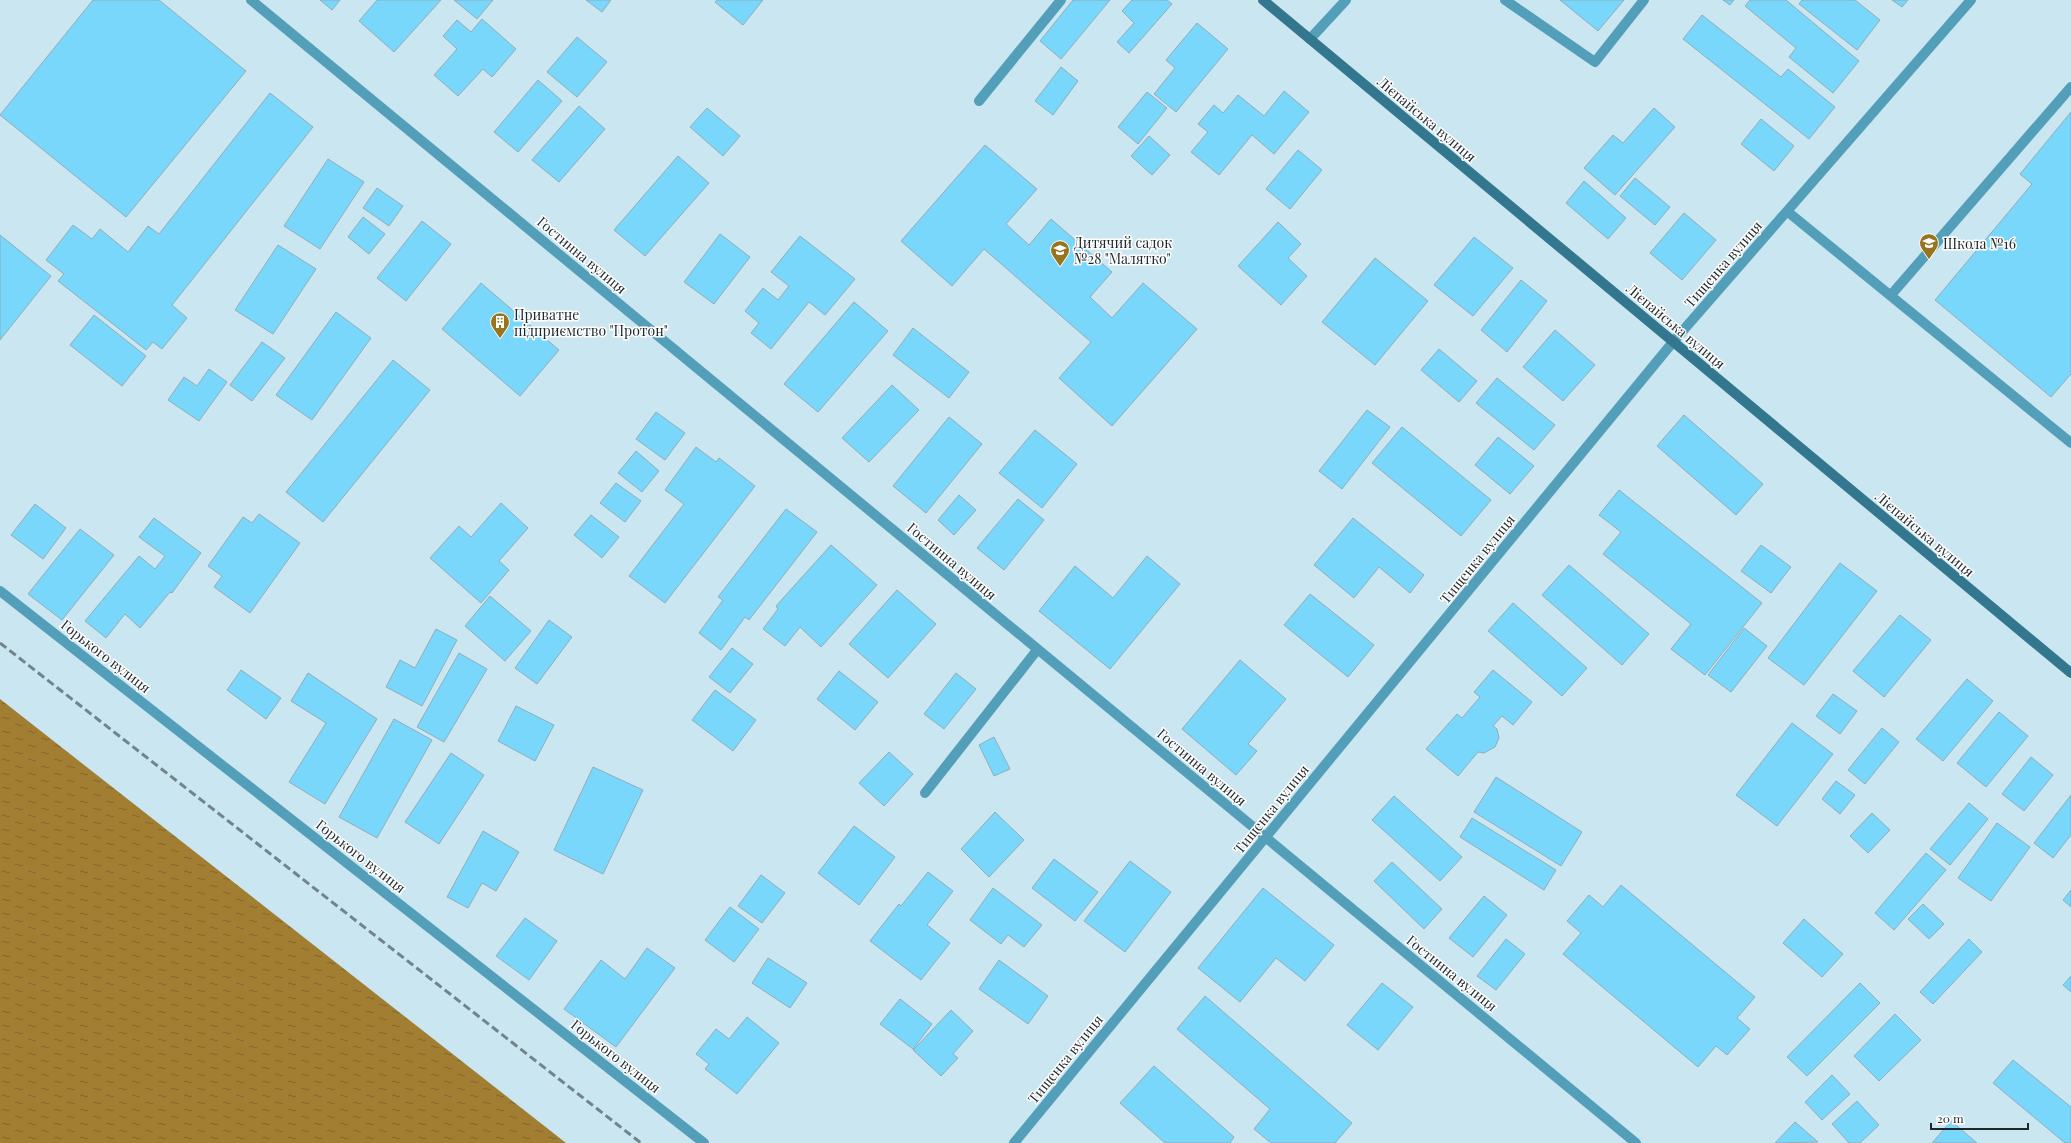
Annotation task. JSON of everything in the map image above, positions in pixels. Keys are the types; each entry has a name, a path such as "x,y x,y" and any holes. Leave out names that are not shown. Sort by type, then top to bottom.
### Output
{"main road":[{"name":"Лієпайська вулиця","path":"1263,0 2071,673"}],"street":[{"name":"Гостинна вулиця","path":"251,0 1636,1143"},
{"path":"979,101 1061,0"},
{"path":"1310,39 1346,0"},
{"path":"1505,0 1596,62 1644,0"},
{"name":"Тищенка вулиця","path":"1014,1143 1673,342 1788,212 1971,0"},
{"path":"1891,295 2071,87"},
{"path":"1788,212 2071,443"},
{"name":"Горького вулиця","path":"0,591 704,1143"},
{"path":"925,793 1037,650"}],"water":[{"path":"0,699 566,1143 0,1143"}],"building":[{"path":"93,0 159,0 246,71 126,217 0,115"},
{"path":"320,0 340,0 332,10"},
{"path":"377,0 441,0 394,52 359,21"},
{"path":"454,0 493,0 477,19"},
{"path":"586,0 611,0 602,12"},
{"path":"717,0 763,0 743,25 715,2"},
{"path":"1073,0 1110,0 1061,59 1040,41"},
{"path":"1132,0 1167,0 1172,4 1129,53 1117,42 1134,23 1122,11"},
{"path":"1560,0 1624,0 1598,31"},
{"path":"1723,0 1734,0 1730,5"},
{"path":"1750,0 1786,0 1859,61 1833,93 1789,57 1796,48 1745,6"},
{"path":"1802,0 1855,0 1880,20 1857,50 1799,4"},
{"path":"1892,0 1908,0 1902,7"},
{"path":"1702,15 1781,77 1788,69 1835,107 1809,139 1683,39"},
{"path":"482,19 516,49 492,77 483,69 458,96 434,75 457,49 443,36 457,20 471,32"},
{"path":"1197,23 1228,49 1176,112 1154,94 1175,68 1166,60"},
{"path":"577,37 607,62 577,97 547,72"},
{"path":"1061,67 1078,81 1053,115 1035,101"},
{"path":"538,80 562,101 518,152 494,132"},
{"path":"1284,91 1309,112 1274,154 1252,135 1219,175 1191,152 1208,132 1198,124 1214,105 1223,113 1238,95 1264,116"},
{"path":"1147,92 1167,108 1138,144 1118,127"},
{"path":"270,93 313,127 172,305 187,318 162,349 153,342 146,350 58,281 64,274 46,260 73,225 92,239 100,229 128,252 148,226 159,234"},
{"path":"579,106 605,129 559,182 532,160"},
{"path":"707,108 740,136 723,156 690,127"},
{"path":"1654,108 1675,127 1615,195 1584,168 1613,135 1623,143"},
{"path":"2071,112 2071,374 2051,397 1935,300 2032,184 2020,174"},
{"path":"1761,119 1794,146 1774,171 1741,144"},
{"path":"1149,136 1170,155 1152,175 1131,156"},
{"path":"985,145 1037,189 1006,224 1029,245 1051,219 1112,272 1090,297 1112,318 1143,283 1197,329 1112,426 1059,378 1091,342 984,249 952,286 901,241"},
{"path":"1298,150 1322,170 1290,209 1266,189"},
{"path":"678,156 709,183 645,256 614,230"},
{"path":"328,159 364,182 320,249 284,226"},
{"path":"1635,178 1670,207 1655,225 1620,196"},
{"path":"1584,181 1626,218 1608,239 1566,203"},
{"path":"377,188 403,206 389,226 363,208"},
{"path":"1684,213 1716,240 1682,280 1650,253"},
{"path":"363,217 385,234 369,254 348,237"},
{"path":"422,221 451,244 406,301 377,278"},
{"path":"1278,222 1301,244 1288,258 1307,276 1281,305 1238,266"},
{"path":"720,234 750,257 714,304 684,282"},
{"path":"0,235 51,276 0,340"},
{"path":"800,236 855,279 825,315 809,302 771,349 751,333 759,323 745,311 763,288 778,300 789,286 771,272"},
{"path":"1474,237 1513,268 1473,316 1434,285"},
{"path":"278,245 316,269 273,334 235,310"},
{"path":"1375,258 1428,301 1375,365 1322,322"},
{"path":"1521,280 1547,301 1507,352 1481,330"},
{"name":"Приватне підприємство \"Протон\"","path":"481,283 559,350 520,396 442,329"},
{"path":"854,302 888,331 818,412 784,384"},
{"path":"336,312 371,338 312,420 276,395"},
{"path":"94,315 146,356 122,386 70,345"},
{"path":"913,328 969,372 949,398 893,355"},
{"path":"1555,330 1595,365 1563,401 1523,367"},
{"path":"262,342 285,358 252,401 230,385"},
{"path":"1439,349 1477,381 1459,402 1421,370"},
{"path":"393,360 430,390 323,522 286,492"},
{"path":"209,369 227,382 199,421 168,400 184,377 197,386"},
{"path":"1497,378 1555,425 1534,450 1476,403"},
{"path":"892,385 919,410 869,462 842,438"},
{"path":"1367,410 1390,427 1342,489 1319,471"},
{"path":"656,412 685,433 665,460 636,439"},
{"path":"1684,415 1763,484 1736,515 1657,446"},
{"path":"949,417 982,444 926,513 893,486"},
{"path":"1402,427 1491,500 1461,536 1372,463"},
{"path":"1035,430 1077,464 1042,508 999,473"},
{"path":"1498,437 1534,466 1510,494 1475,465"},
{"path":"696,447 716,462 719,458 755,486 665,603 629,576 684,504 665,490"},
{"path":"636,451 659,471 642,492 618,473"},
{"path":"616,483 641,501 625,522 600,503"},
{"path":"1619,490 1762,603 1705,675 1671,649 1691,624 1603,554 1621,532 1599,515"},
{"path":"959,495 976,510 954,535 938,520"},
{"path":"1018,499 1044,520 1004,570 977,548"},
{"path":"501,503 528,528 499,561 509,570 481,603 430,558 459,526 471,537"},
{"path":"35,504 66,528 43,559 11,535"},
{"path":"786,509 817,532 749,620 745,617 721,650 699,633 723,600 718,597"},
{"path":"259,514 300,543 250,613 214,587 222,576 208,566 243,517 252,523"},
{"path":"591,515 619,537 602,558 574,535"},
{"path":"154,518 201,553 172,593 170,592 140,628 125,614 106,638 85,621 139,556 155,569 165,556 139,537"},
{"path":"1353,518 1424,575 1410,593 1379,567 1354,598 1314,565"},
{"path":"80,529 114,555 62,620 28,594"},
{"path":"831,545 877,585 821,647 800,627 785,646 763,629 778,609 776,606"},
{"path":"1761,545 1791,567 1771,593 1741,571"},
{"path":"1147,556 1180,584 1110,669 1039,611 1075,566 1113,598"},
{"path":"1840,563 1877,591 1804,685 1768,658"},
{"path":"1569,565 1649,634 1622,665 1542,595"},
{"path":"897,590 936,624 888,678 849,644"},
{"path":"1310,594 1374,645 1348,677 1284,625"},
{"path":"490,596 531,631 505,661 465,626"},
{"path":"1513,603 1587,668 1562,696 1488,631"},
{"path":"1900,615 1931,640 1884,697 1853,671"},
{"path":"549,620 572,637 537,684 515,668"},
{"path":"1744,628 1767,646 1731,692 1708,675"},
{"path":"436,629 457,640 422,706 386,687 400,660 415,668"},
{"path":"732,648 753,664 730,693 709,677"},
{"path":"459,653 487,669 444,742 417,727"},
{"path":"1240,660 1286,699 1248,744 1257,751 1236,775 1182,729"},
{"path":"241,670 281,698 266,719 227,690"},
{"path":"1493,670 1532,702 1513,725 1502,716 1493,726 1497,729 1499,738 1495,747 1484,753 1478,752 1458,776 1426,749 1457,714 1462,718 1480,697 1474,692"},
{"path":"839,671 878,702 855,730 817,699"},
{"path":"308,673 377,719 325,804 289,782 326,723 291,701"},
{"path":"956,673 976,689 944,729 924,714"},
{"path":"1967,679 1993,701 1943,761 1916,739"},
{"path":"715,690 756,720 733,751 692,720"},
{"path":"1833,694 1857,711 1840,734 1816,716"},
{"path":"516,706 554,725 535,761 498,741"},
{"path":"1999,712 2028,736 1986,787 1957,763"},
{"path":"394,719 432,740 377,838 339,817"},
{"path":"1792,723 1833,754 1777,826 1736,795"},
{"path":"1882,728 1899,742 1865,784 1848,770"},
{"path":"994,737 1010,769 994,776 979,745"},
{"path":"889,752 913,774 884,806 859,783"},
{"path":"451,753 484,775 439,844 405,822"},
{"path":"2031,757 2053,775 2024,811 2002,794"},
{"path":"593,767 643,790 603,874 554,850"},
{"path":"1496,777 1582,832 1561,866 1474,812"},
{"path":"1836,781 1855,795 1840,814 1822,799"},
{"path":"2071,795 2071,835 2053,858 2034,843"},
{"path":"1394,796 1462,857 1440,881 1372,820"},
{"path":"1969,803 1988,819 1950,865 1930,849"},
{"path":"995,812 1024,840 989,877 961,849"},
{"path":"1872,813 1890,830 1868,853 1850,836"},
{"path":"1472,818 1556,870 1544,890 1460,837"},
{"path":"1997,823 2030,847 1991,901 1958,878"},
{"path":"854,826 895,857 859,905 818,873"},
{"path":"483,831 519,852 496,891 482,883 468,908 447,897"},
{"path":"1926,853 1946,870 1894,930 1875,913"},
{"path":"1054,859 1098,892 1075,921 1032,888"},
{"path":"1130,861 1171,892 1125,952 1084,921"},
{"path":"1392,862 1442,909 1424,929 1374,881"},
{"path":"928,872 953,891 927,925 950,943 921,980 870,941 899,904 901,906"},
{"path":"761,875 785,893 762,923 738,906"},
{"path":"1621,885 1755,997 1737,1018 1750,1029 1727,1055 1716,1046 1698,1067 1563,954 1581,933 1567,921 1589,895 1603,907"},
{"path":"993,888 1042,925 1024,947 1008,935 1001,944 970,920"},
{"path":"1263,888 1334,945 1305,981 1276,958 1240,1002 1198,968"},
{"path":"2071,890 2071,907 2063,900"},
{"path":"1484,896 1507,915 1473,957 1449,938"},
{"path":"1923,904 1944,924 1929,939 1908,919"},
{"path":"730,907 759,929 734,962 705,940"},
{"path":"525,918 557,941 529,980 496,956"},
{"path":"1804,919 1843,954 1822,977 1783,943"},
{"path":"1506,939 1525,954 1496,990 1477,976"},
{"path":"1969,939 1982,952 1933,1004 1920,992"},
{"path":"647,948 675,968 616,1047 564,1009 601,960 625,979"},
{"path":"768,958 807,983 790,1008 752,983"},
{"path":"999,960 1048,996 1028,1024 979,989"},
{"path":"2071,976 2071,992 2063,985"},
{"path":"1382,983 1413,1007 1378,1050 1347,1025"},
{"path":"1860,983 1880,1003 1807,1076 1787,1057"},
{"path":"1205,996 1352,1123 1335,1143 1271,1143 1254,1129 1270,1109 1177,1029"},
{"path":"900,999 932,1024 913,1049 880,1024"},
{"path":"951,1010 973,1031 953,1054 958,1058 941,1076 913,1050"},
{"path":"1895,1014 1921,1040 1879,1081 1854,1056"},
{"path":"747,1017 779,1043 737,1094 705,1069 709,1064 696,1054 716,1029 729,1039"},
{"path":"2013,1060 2071,1107 2071,1143 2065,1143 1993,1083"},
{"path":"1154,1066 1234,1137 1230,1143 1165,1143 1120,1103"},
{"path":"1832,1075 1850,1094 1822,1120 1805,1102"},
{"path":"1857,1101 1879,1125 1860,1143 1849,1143 1832,1124"},
{"path":"1951,1121 1977,1143 1932,1143"},
{"path":"1795,1122 1818,1142 1775,1143"}],"railway":[{"path":"0,643 641,1143"}],"place":[{"name":"Школа №16","path":"1929,260"},
{"name":"Дитячий садок №28 \"Малятко\"","path":"1060,267"},
{"name":"Приватне підприємство \"Протон\"","path":"500,339"}]}
